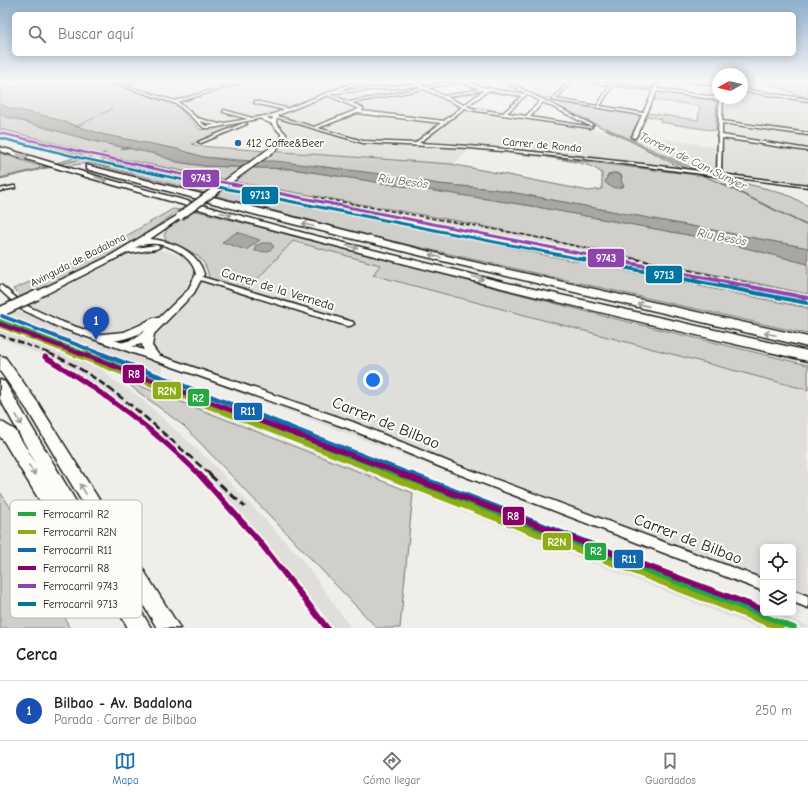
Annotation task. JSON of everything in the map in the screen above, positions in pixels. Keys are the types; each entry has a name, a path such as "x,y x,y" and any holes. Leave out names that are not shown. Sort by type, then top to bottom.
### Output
{"highway":[{"path":"0,141 29,150"},
{"path":"0,149 45,163 62,162 224,213 385,255 808,356"},
{"path":"76,163 219,202 379,243 808,342"},
{"path":"0,361 33,407 90,500"},
{"path":"0,386 65,500"},
{"path":"0,428 9,434 51,500"},
{"path":"142,584 169,628"},
{"path":"132,618 139,628"},
{"path":"133,618 139,628"}],"street":[{"path":"185,109 198,123 205,127 240,124 264,119"},
{"path":"200,142 240,124 253,120 274,119 285,109"},
{"path":"314,128 361,109"},
{"path":"416,144 463,109"},
{"path":"479,109 527,118 591,126 558,109"},
{"path":"504,114 509,109"},
{"path":"527,118 535,109"},
{"path":"613,109 644,114"},
{"path":"634,137 646,109"},
{"path":"719,176 721,109"},
{"path":"224,111 253,120"},
{"path":"357,112 445,122"},
{"path":"195,119 222,125"},
{"name":"Carrer de Ronda","path":"274,119 314,128 363,142 416,144 585,158 808,186"},
{"name":"Avinguda de Badalona","path":"0,312 110,260 166,226 281,142 284,136 274,119"},
{"path":"198,123 207,122"},
{"path":"720,122 808,134"},
{"path":"719,136 808,150"},
{"path":"0,190 13,187"},
{"path":"159,245 160,235 166,226"},
{"path":"127,346 138,342 151,331 166,314 191,291 199,278 198,265 184,253 159,245 147,245 143,241"},
{"path":"110,260 131,251 159,245"},
{"name":"Carrer de la Verneda","path":"199,278 350,324"},
{"name":"Carrer de Bilbao","path":"0,287 23,307 59,324 127,346 350,424 446,465 760,584"},
{"path":"103,338 122,336 139,330 166,314"},
{"path":"127,346 130,339 139,330"},
{"path":"151,331 147,338 147,348 150,354 155,356"},
{"path":"796,597 808,602"}],"shaded area":[{"path":"13,109 180,109 200,130 238,125 192,144 198,146 451,164 589,191 602,189 602,173 590,166 547,157 722,178 790,196 808,206 808,248 494,189 438,184 325,167 203,157 177,149 105,135 46,116","holes":["611,173 617,173 622,176 621,181 624,186 613,186 609,184 606,179"]},
{"path":"180,109 461,109 611,133 681,168 687,173 468,150 453,165 273,152 289,137 287,131 278,121 281,119 270,114 235,121 237,124 200,130"},
{"path":"564,109 603,109 641,115 630,137 636,140 635,141 606,128 696,170 681,168 634,143"},
{"path":"700,109 716,109 716,131 660,122 661,119 647,116 648,113 698,120"},
{"path":"724,109 808,109 808,183 696,170 631,140 633,134 721,148"},
{"path":"0,115 93,141 156,154 177,162 204,166 292,169 532,206 715,240 808,264 808,294 458,221 252,185 108,156 101,159 545,255 808,308 808,334 387,240 90,163 47,168 0,179 0,153 42,167 74,158 0,137 0,134 83,155 90,152 0,129"},
{"path":"0,129 91,152 83,155 52,148 0,134"},
{"path":"108,155 252,185 458,221 808,294 808,308 545,255 100,159"},
{"path":"173,209 180,210 124,248 22,298 13,289 88,258"},
{"path":"193,210 604,316 808,365 808,390 373,275 380,265 293,241 248,289 209,278 206,267 201,259 188,250 174,245 164,236 167,229"},
{"path":"293,241 381,265 373,276 808,390 808,610 796,605 796,544 760,544 760,592 154,360 164,369 157,376 760,608 760,616 783,616 808,626 808,628 758,628 104,370 110,378 137,395 209,460 302,559 351,628 331,628 274,552 219,491 166,444 99,387 59,362 0,338 0,309 10,312 130,254 154,249 171,252 187,259 193,265 195,274 248,289"},
{"path":"125,380 413,493 400,628 377,628 184,426 133,388"},
{"path":"0,492 10,507 10,618 65,618 69,628 0,628"}],"water":[{"name":"Riu Besòs","path":"0,109 13,109 46,116 105,135 177,149 203,157 237,161 275,161 381,174 438,184 494,189 808,248 808,264 715,240 532,206 292,169 204,166 177,162 156,154 93,141 0,115"},
{"path":"615,173 622,176 621,181 624,186 614,188 605,182 608,175"},
{"path":"237,232 260,240 246,250 222,242"},
{"path":"262,243 271,243 274,247 267,252 255,251 255,246"}],"waterway":[{"path":"75,127 111,109"},
{"name":"Torrent de Can Sunyer","path":"564,109 693,171"},
{"path":"121,149 130,147"},
{"path":"56,165 106,153"},
{"path":"0,178 51,166"},
{"name":"Torrent de Can Sunyer","path":"697,173 724,185"},
{"name":"Torrent de Can Sunyer","path":"722,184 808,226"}],"railway":[{"path":"260,190 390,220 583,260"},
{"path":"314,197 525,235 640,260"},
{"path":"578,259 808,306"},
{"path":"635,259 808,296"},
{"path":"0,335 51,354"},
{"path":"48,353 91,376 112,391 133,407 211,475"},
{"path":"209,474 245,507"}],"rail line":[{"name":"9743","path":"0,133 165,171 808,298"},
{"name":"9713","path":"0,138 81,158 206,185 807,303"},
{"name":"R11","path":"2,316 760,610"},
{"name":"R2","path":"0,321 794,628"},
{"name":"R8","path":"0,324 759,608"},
{"name":"R2N","path":"0,326 780,628"},
{"name":"R8","path":"45,357 88,383 129,411 185,459 259,541 327,628"}],"place":[{"name":"412 Coffee&Beer","path":"238,143"},
{"name":"Bilbao - Av. Badalona","path":"96,340"}]}
